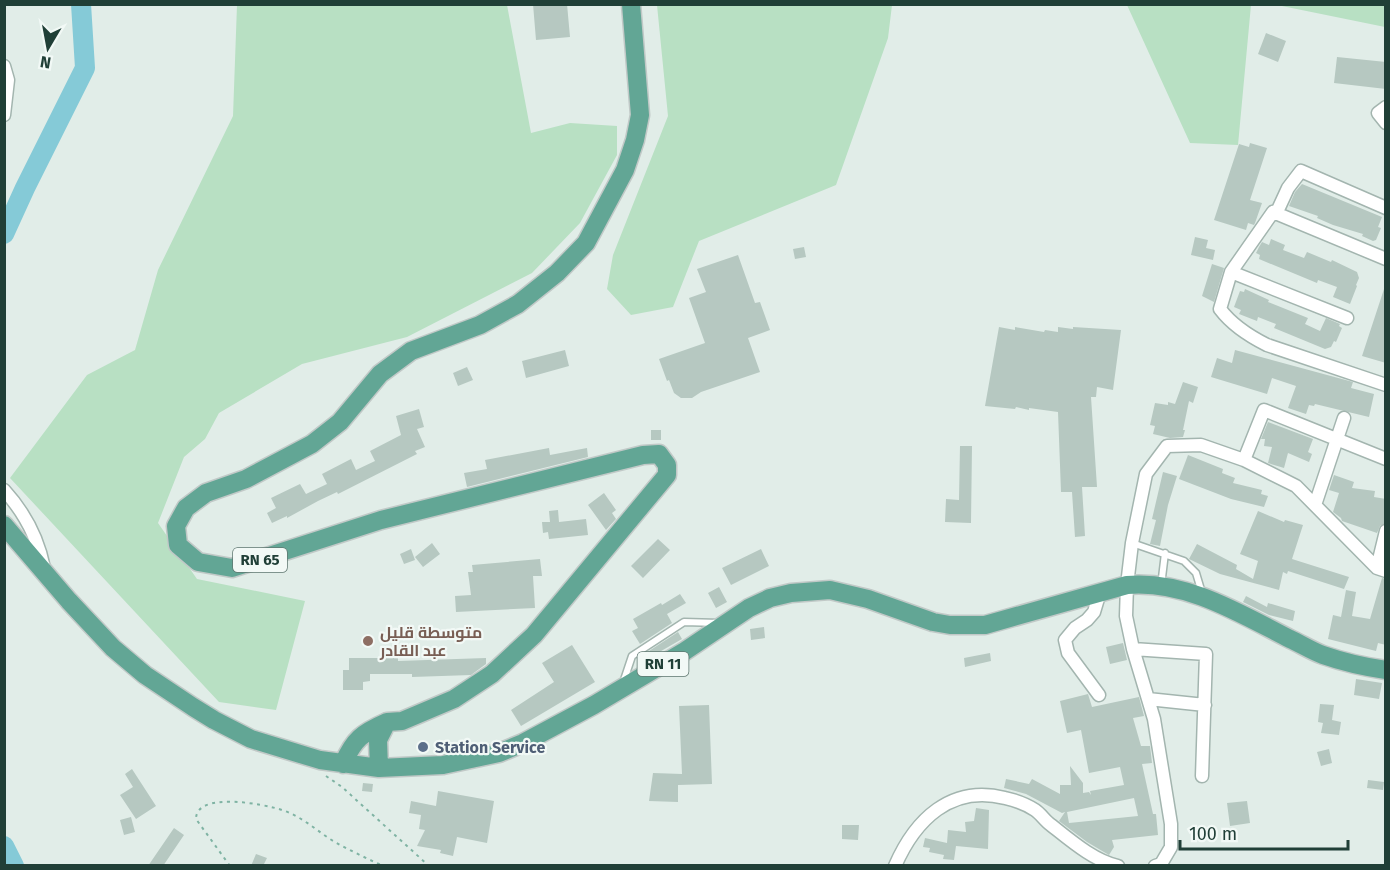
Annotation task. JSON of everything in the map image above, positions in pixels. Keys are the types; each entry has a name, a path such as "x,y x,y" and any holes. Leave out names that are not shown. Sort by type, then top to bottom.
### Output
{"main road":[{"name":"RN 65","path":"387,722 402,721 454,699 492,674 534,635 668,475 668,465 659,454 643,455 381,520 232,568 198,562 178,545 176,526 186,508 207,493 246,479 312,444 340,422 380,374 411,351 480,325 518,304 557,273 586,243 625,170 640,115 631,4"},
{"name":"RN 11","path":"4,525 113,648 145,675 193,707 251,739 295,753 343,764 379,768 443,765 498,753 523,743 685,651 749,608 770,598 816,589 843,592 933,622 950,625 985,625 1127,585 1161,586 1202,596 1322,655 1386,670"},
{"path":"343,764 351,745 365,732 387,722"},
{"path":"379,768 378,740 387,722"}],"street":[{"path":"4,66 8,80 4,115"},
{"path":"1386,107 1378,113 1386,123"},
{"path":"1276,214 1288,188 1300,171 1386,208"},
{"path":"1386,259 1273,212 1232,272 1220,309 1228,319 1251,337 1281,351 1386,385"},
{"path":"1232,272 1347,318"},
{"path":"1244,460 1264,410 1386,459"},
{"path":"1316,505 1344,418"},
{"path":"1155,866 1161,864 1171,847 1171,824 1154,719 1133,649 1126,616 1132,543 1146,474 1167,446 1201,445 1244,460 1296,486 1381,569"},
{"path":"4,490 18,504 31,526 44,571"},
{"path":"1381,569 1386,531"},
{"path":"1099,695 1068,652 1065,640 1094,612 1100,592"},
{"path":"1133,649 1206,654 1202,776"},
{"path":"1148,699 1204,705"},
{"path":"895,866 908,839 929,816 950,801 972,795 995,795 1035,810 1050,825 1086,850 1118,866"}],"lane":[{"path":"1132,543 1184,561 1196,573 1202,596"},
{"path":"1161,586 1165,554"}],"path":[{"path":"323,774 342,787 429,866"},
{"path":"230,866 196,819 196,812 202,805 216,801 282,810 301,819 335,842 382,866"}],"green space":[{"path":"237,5 507,5 531,133 570,123 617,126 617,155 580,223 532,273 407,337 302,364 219,413 205,439 184,457 158,523 197,579 305,601 276,710 219,702 10,478 87,375 135,350 158,270 233,116"},
{"path":"657,5 892,5 888,38 836,185 699,241 673,307 631,315 607,289 613,255 668,116"},
{"path":"1127,5 1251,5 1238,145 1190,143"},
{"path":"1277,5 1385,5 1385,27"}],"building":[{"path":"533,4 567,4 570,37 536,40"},
{"path":"1266,33 1286,41 1278,62 1258,54"},
{"path":"1337,57 1386,62 1386,89 1334,83"},
{"path":"1250,143 1267,148 1250,200 1262,203 1254,225 1248,223 1246,230 1214,220 1239,144 1249,147"},
{"path":"1302,184 1382,217 1378,227 1381,228 1376,240 1373,241 1362,236 1363,234 1333,225 1317,218 1318,216 1289,206 1295,192"},
{"path":"1195,237 1208,240 1206,248 1215,250 1213,260 1191,255"},
{"path":"1271,239 1285,245 1283,250 1304,258 1307,252 1331,262 1332,260 1357,272 1359,278 1350,304 1333,297 1337,287 1318,280 1317,283 1259,259 1260,255 1256,253 1262,242 1269,245"},
{"path":"804,247 806,257 795,259 793,249"},
{"path":"738,255 755,303 760,302 770,330 748,338 760,372 701,392 692,398 681,398 674,393 669,380 667,381 659,359 705,343 689,298 706,292 697,269"},
{"path":"1212,264 1224,268 1214,302 1202,296"},
{"path":"1245,289 1269,300 1268,302 1308,318 1305,324 1320,331 1326,318 1340,324 1342,328 1336,342 1334,341 1331,347 1325,349 1274,328 1276,324 1258,317 1257,321 1239,314 1241,310 1234,307 1240,291 1244,292"},
{"path":"1384,289 1386,290 1386,363 1362,356"},
{"path":"999,327 1044,332 1045,330 1058,332 1058,327 1121,330 1113,390 1097,387 1096,397 1091,397 1097,487 1082,487 1085,536 1075,537 1072,492 1061,492 1058,412 985,406"},
{"path":"565,350 569,366 526,378 522,361"},
{"path":"1235,350 1353,382 1351,388 1374,394 1369,417 1315,404 1314,406 1309,405 1306,414 1288,408 1296,386 1272,378 1267,394 1211,377 1217,358 1232,363"},
{"path":"467,367 473,380 458,386 453,373"},
{"path":"1183,382 1198,387 1193,403 1189,401 1183,437 1170,438 1153,434 1155,426 1150,425 1155,403 1175,404"},
{"path":"419,409 424,427 417,429 425,447 415,451 417,454 338,494 337,492 287,518 287,516 272,523 267,513 276,508 271,498 300,484 306,494 327,484 322,474 351,459 356,470 375,461 370,451 401,435 396,416"},
{"path":"1268,422 1313,439 1308,452 1312,454 1309,462 1288,453 1284,468 1268,463 1272,447 1264,446 1265,439 1261,439"},
{"path":"651,430 661,430 661,440 651,440"},
{"path":"960,446 972,446 971,523 945,522 946,499 959,500"},
{"path":"549,448 550,455 587,448 588,457 467,487 464,473 487,469 485,460"},
{"path":"1188,455 1223,469 1222,473 1235,478 1233,483 1262,490 1261,494 1268,496 1264,507 1231,499 1179,479"},
{"path":"1163,472 1177,476 1168,505 1160,546 1150,544 1156,520 1152,519"},
{"path":"1334,475 1354,482 1352,488 1375,491 1374,497 1386,499 1386,523 1380,526 1377,533 1342,521 1333,512 1339,493 1329,490"},
{"path":"604,493 616,510 612,513 616,519 606,530 588,505"},
{"path":"558,510 559,522 586,519 588,535 549,539 548,532 543,533 542,522 550,522 549,511"},
{"path":"1258,511 1284,522 1285,520 1303,525 1292,559 1349,577 1344,589 1288,571 1287,574 1283,572 1279,590 1220,574 1189,559 1197,544 1237,565 1236,569 1253,579 1258,561 1240,554"},
{"path":"658,539 670,550 643,578 631,566"},
{"path":"432,543 440,554 423,567 415,557"},
{"path":"411,549 415,560 404,564 400,554"},
{"path":"761,549 769,566 731,585 722,568"},
{"path":"540,559 542,576 533,576 535,608 456,612 455,596 471,595 468,572 473,572 472,565"},
{"path":"1382,578 1386,579 1386,645 1378,643 1376,651 1328,639 1333,615 1341,617 1346,590 1356,592 1352,616 1370,619"},
{"path":"719,587 727,602 716,608 708,593"},
{"path":"680,594 686,603 667,614 672,623 640,644 632,631 638,628 633,619"},
{"path":"1246,596 1267,607 1268,603 1295,611 1293,621 1269,615 1243,602"},
{"path":"764,627 765,638 751,640 750,629"},
{"path":"678,632 682,639 649,658 646,653"},
{"path":"1123,643 1127,660 1110,664 1106,647"},
{"path":"572,645 595,682 521,726 511,710 554,682 542,663"},
{"path":"990,653 991,661 965,667 964,658"},
{"path":"349,658 398,658 398,661 486,658 486,664 471,675 412,677 412,674 370,674 370,681 363,682 363,690 343,690 343,670 349,670"},
{"path":"1356,679 1382,683 1379,699 1354,695"},
{"path":"1088,694 1092,707 1139,697 1144,716 1133,718 1141,746 1150,746 1152,763 1142,764 1153,814 1156,814 1158,835 1112,840 1114,847 1109,855 1059,821 1065,812 1062,813 1026,794 1004,788 1006,779 1029,784 1032,779 1060,794 1060,785 1071,785 1070,766 1083,783 1083,793 1089,792 1091,795 1090,791 1124,785 1120,767 1089,773 1081,730 1067,733 1060,701","holes":["1134,798 1138,816 1069,823 1067,812"]},
{"path":"1320,704 1334,705 1332,720 1341,722 1339,735 1321,733 1323,723 1318,722"},
{"path":"709,705 712,784 678,785 678,802 649,801 653,773 682,774 679,706"},
{"path":"1329,749 1332,763 1321,766 1317,752"},
{"path":"132,769 156,806 136,819 120,795 133,787 125,774"},
{"path":"1368,780 1384,782 1383,790 1367,788"},
{"path":"363,783 373,784 372,792 362,791"},
{"path":"438,791 494,801 487,843 457,837 453,856 440,853 441,850 417,846 425,830 419,829 421,815 409,813 411,801 436,806"},
{"path":"1247,801 1250,823 1230,826 1227,803"},
{"path":"976,808 989,810 988,849 956,846 954,860 943,859 944,855 929,852 930,848 923,847 925,838 947,843 948,830 966,832 965,822 974,821"},
{"path":"131,817 135,832 124,835 120,820"},
{"path":"842,825 859,825 858,840 842,839"},
{"path":"174,828 184,835 163,866 148,866"},
{"path":"256,854 267,858 263,866 251,866"}],"waterway":[{"path":"4,234 85,68 81,4"},
{"path":"4,846 14,866"}],"place":[{"name":"متوسطة قليل عبد القادر","path":"368,641"},
{"name":"Station Service","path":"423,747"}]}
